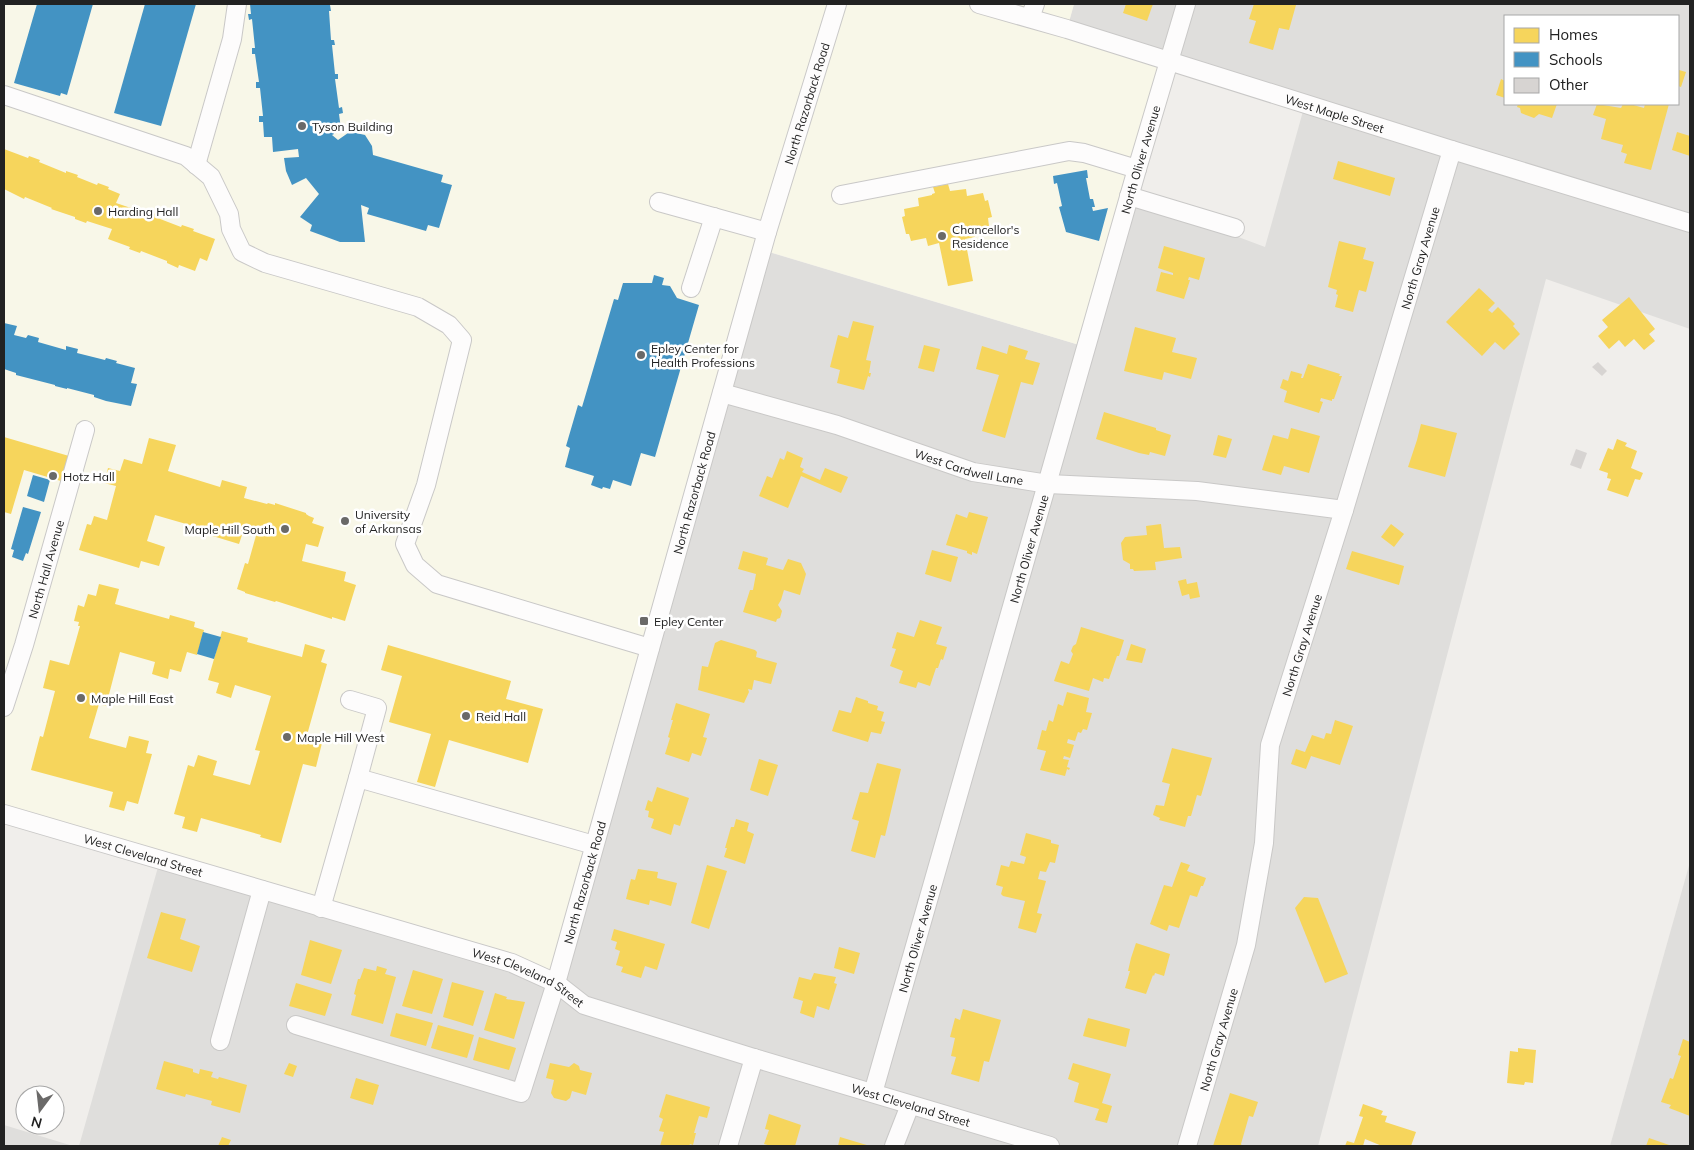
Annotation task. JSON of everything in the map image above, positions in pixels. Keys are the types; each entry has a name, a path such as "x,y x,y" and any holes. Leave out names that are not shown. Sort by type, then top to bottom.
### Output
{"street":[{"path":"196,165 232,39 237,4"},
{"name":"North Razorback Road","path":"296,1025 521,1093 556,983 767,232 837,4"},
{"name":"West Maple Street","path":"979,4 1032,11 1169,61 1690,223"},
{"name":"North Oliver Avenue","path":"873,1094 1129,196 1186,4"},
{"path":"4,95 186,156 210,177 229,214 232,229 242,252 265,263 418,307 449,325 462,340 426,485 405,544 415,565 437,584 650,648"},
{"name":"North Gray Avenue","path":"1188,1146 1246,945 1264,843 1270,746 1344,510 1452,150"},
{"path":"841,195 1070,151 1084,153 1137,169"},
{"path":"1129,196 1235,228"},
{"path":"659,202 767,232"},
{"path":"691,288 714,217"},
{"name":"West Cardwell Lane","path":"722,393 837,425 973,472 1048,484 1197,491 1344,510"},
{"name":"North Hall Avenue","path":"4,707 24,646 85,430"},
{"path":"322,908 377,708 350,700"},
{"path":"358,778 594,846"},
{"name":"West Cleveland Street","path":"4,814 512,963 556,983 584,1004 754,1058 1050,1146"},
{"path":"220,1041 262,890"},
{"path":"728,1146 754,1058"},
{"path":"894,1146 910,1105"}],"shaded area":[{"name":"University of Arkansas","path":"4,4 1074,4 1067,29 1169,61 1086,347 763,250 556,983 4,814"},
{"path":"1074,4 1690,4 1690,329 1546,279 1318,1146 79,1146 160,860 762,250 1086,347 1129,196 1265,247 1305,104 1067,29"},
{"path":"1690,862 1690,1146 1610,1146"},
{"path":"4,1125 15,1128 15,1135 37,1135 73,1146 4,1146"}],"building: Homes":[{"path":"1126,4 1153,4 1147,21 1123,13"},
{"path":"1254,4 1296,5 1289,30 1279,28 1273,50 1249,43 1256,21 1249,19"},
{"path":"1679,70 1686,72 1681,87 1679,86"},
{"path":"1501,79 1504,80 1504,98 1496,95"},
{"path":"1518,105 1557,105 1552,118 1539,114 1534,118 1521,113 1520,108 1517,107"},
{"path":"1597,105 1621,108 1622,105 1634,105 1644,108 1645,105 1669,105 1651,170 1624,163 1627,154 1621,152 1623,145 1601,139 1606,119 1593,115"},
{"path":"1677,132 1690,136 1690,156 1672,150"},
{"name":"Harding Hall","path":"4,149 28,158 29,156 40,160 39,162 66,173 66,171 78,175 77,177 97,185 98,183 109,187 108,189 120,194 116,203 143,212 144,210 156,214 155,217 181,227 182,225 194,229 193,231 215,239 207,261 200,258 195,271 179,265 178,268 167,263 167,261 141,251 140,253 129,249 130,247 108,239 112,229 75,219 75,217 25,197 24,199 4,189"},
{"path":"1338,161 1395,178 1390,196 1333,179"},
{"name":"Chancellor's Residence","path":"948,184 950,191 966,189 967,196 983,193 985,201 988,200 992,217 988,218 989,226 974,229 975,237 965,239 973,281 948,286 939,243 928,246 926,238 911,241 909,234 906,234 902,217 905,216 904,209 919,206 918,198 935,193 933,187"},
{"path":"1339,241 1366,248 1363,259 1374,262 1366,292 1359,290 1353,312 1335,307 1338,295 1336,294 1337,290 1328,287"},
{"path":"1164,246 1205,258 1199,280 1189,277 1188,280 1190,280 1184,299 1156,291 1161,272 1173,275 1173,273 1158,268"},
{"path":"1479,288 1495,303 1488,310 1492,313 1498,307 1515,324 1513,326 1520,334 1504,350 1495,342 1482,356 1446,322"},
{"path":"1629,297 1655,329 1649,334 1655,341 1644,350 1634,339 1625,347 1619,340 1609,349 1598,336 1608,327 1602,320"},
{"path":"853,321 874,326 866,360 871,361 869,373 871,373 870,377 868,376 864,390 837,383 840,370 830,367 838,335 848,338"},
{"path":"1135,327 1176,338 1172,352 1197,358 1191,379 1164,372 1162,380 1124,371"},
{"path":"924,345 940,349 934,372 918,368"},
{"path":"1009,345 1028,351 1025,359 1040,363 1033,385 1021,382 1005,438 982,431 999,375 976,369 982,346 1007,354"},
{"path":"1308,364 1342,376 1334,399 1332,401 1321,398 1320,401 1323,402 1319,413 1284,402 1287,391 1280,388 1283,379 1288,381 1291,371 1302,374 1301,378 1303,378"},
{"path":"1104,412 1156,428 1156,430 1171,435 1165,456 1150,452 1149,455 1139,453 1096,439"},
{"path":"1421,424 1457,433 1445,477 1408,467"},
{"path":"1291,428 1320,436 1309,473 1284,466 1281,475 1262,470 1273,435 1288,439"},
{"path":"1218,435 1232,439 1226,458 1213,455"},
{"name":"Hotz Hall","path":"4,437 69,456 61,481 24,470 11,514 4,512"},
{"name":"Maple Hill South","path":"149,438 176,445 168,471 220,487 222,480 247,487 244,498 267,504 275,505 275,503 306,513 314,518 312,523 324,527 318,547 306,544 302,561 346,572 344,581 356,585 345,621 332,617 332,619 237,589 245,563 248,564 257,532 244,529 239,544 206,534 207,530 155,515 147,541 165,547 159,566 141,561 139,568 79,550 87,524 91,525 94,516 107,520 116,486 104,483 108,468 120,471 124,459 142,464"},
{"path":"1617,439 1627,443 1625,446 1637,451 1631,468 1643,473 1640,480 1635,479 1628,497 1607,490 1611,479 1607,478 1608,473 1599,470 1608,448 1613,450"},
{"path":"787,451 803,458 800,467 804,469 802,472 820,480 825,468 848,477 841,493 801,476 788,508 759,496 767,476 772,478 780,458 784,460"},
{"path":"969,512 988,517 977,554 972,552 972,555 967,553 967,551 946,545 956,514 967,518"},
{"path":"1161,524 1164,548 1180,547 1182,558 1155,562 1156,570 1134,571 1130,569 1130,564 1123,560 1121,543 1125,537 1147,535 1146,526"},
{"path":"1391,524 1404,534 1394,547 1381,537"},
{"path":"932,550 958,557 951,582 925,574"},
{"path":"743,551 768,558 766,565 783,570 788,559 801,563 806,574 800,595 784,590 778,605 782,611 780,618 776,622 743,612 750,590 753,590 756,574 738,569"},
{"path":"1352,551 1404,566 1399,585 1346,569"},
{"path":"1186,579 1187,584 1197,582 1200,597 1190,599 1189,594 1182,596 1178,581"},
{"name":"Maple Hill East","path":"99,584 119,589 115,604 169,619 170,615 195,622 194,627 204,630 197,655 187,652 181,672 170,669 168,679 152,674 155,662 120,652 106,706 99,704 89,738 126,748 129,736 149,741 146,753 152,754 138,804 127,801 124,811 109,807 113,792 31,770 40,736 43,737 55,691 43,688 50,660 69,665 80,626 78,626 79,622 74,621 78,605 84,607 88,594 96,596"},
{"path":"920,620 942,627 936,644 947,647 943,660 941,659 938,668 936,668 930,686 918,682 916,688 899,683 903,671 890,666 896,649 892,648 897,632 914,637"},
{"path":"1081,627 1124,640 1109,679 1104,678 1103,682 1093,678 1089,691 1054,681 1061,661 1069,664 1073,654 1071,651 1076,644"},
{"name":"Maple Hill West","path":"222,631 248,638 247,642 302,657 305,644 325,650 321,662 327,664 307,735 323,739 316,767 303,764 281,843 260,837 261,835 201,818 197,832 182,828 185,817 174,814 188,765 194,767 198,755 217,761 213,775 250,785 260,751 255,750 271,696 235,685 231,698 216,693 219,683 208,680"},
{"path":"721,640 755,650 757,652 756,657 777,663 771,684 754,680 752,690 748,689 749,692 744,703 698,690 702,666 708,667 715,643"},
{"path":"1131,644 1146,649 1142,663 1126,660"},
{"name":"Reid Hall","path":"388,645 511,681 506,699 543,709 528,763 449,740 435,787 417,782 431,734 389,722 402,676 381,670"},
{"path":"1067,692 1089,698 1086,712 1092,713 1087,730 1083,729 1081,733 1078,732 1075,741 1068,739 1067,743 1074,745 1070,758 1064,756 1063,759 1069,760 1067,767 1070,768 1069,770 1067,769 1065,776 1040,770 1046,751 1037,749 1042,730 1046,731 1049,720 1053,722 1058,704 1063,706"},
{"path":"856,697 878,706 877,710 884,712 881,721 885,722 881,734 871,732 868,742 832,731 839,710 851,713"},
{"path":"676,703 710,714 703,737 707,738 701,756 692,753 689,762 665,754 670,738 668,737"},
{"path":"1335,720 1353,726 1340,765 1311,756 1306,769 1291,764 1296,749 1305,752 1312,735 1324,739 1326,733 1331,734"},
{"path":"1172,748 1212,758 1201,796 1197,795 1191,816 1188,816 1185,827 1159,820 1160,818 1153,815 1156,805 1164,806 1170,784 1162,782"},
{"path":"759,759 778,765 768,796 750,790"},
{"path":"877,763 901,769 885,836 881,835 875,858 851,851 859,821 852,819 860,792 868,793"},
{"path":"657,787 689,798 680,826 674,824 671,835 651,828 654,819 648,817 649,811 645,810 648,800 652,802"},
{"path":"736,819 749,823 747,831 754,834 745,864 724,857 731,827 734,827"},
{"path":"1026,833 1051,840 1051,843 1059,845 1055,863 1050,862 1046,872 1040,871 1038,879 1046,881 1037,913 1042,914 1036,933 1018,928 1025,901 1003,896 1001,894 1003,887 996,885 1001,865 1009,867 1011,861 1024,864 1026,857 1020,855"},
{"path":"1181,862 1190,865 1187,871 1206,878 1197,897 1190,895 1179,928 1169,925 1167,931 1150,924 1164,885 1172,887"},
{"path":"707,865 727,871 709,929 691,923"},
{"path":"638,869 658,872 657,878 677,883 671,906 650,900 649,905 626,899 631,879 635,880"},
{"path":"1304,897 1318,898 1348,974 1325,983 1295,908"},
{"path":"161,912 186,919 180,939 200,946 192,972 147,958"},
{"path":"614,929 665,944 657,970 645,966 641,978 621,972 623,967 616,965 620,951 615,949 617,942 611,940"},
{"path":"310,940 342,950 331,984 301,975"},
{"path":"1136,943 1170,954 1164,976 1155,973 1153,975 1146,994 1125,988"},
{"path":"839,947 860,953 854,974 834,968"},
{"path":"377,966 387,969 385,974 396,977 383,1024 351,1015 358,979 360,979 364,968 376,971"},
{"path":"413,970 443,979 432,1014 402,1006"},
{"path":"814,973 836,977 834,983 837,984 829,1010 817,1006 814,1018 800,1013 803,1001 793,998 799,977 811,980"},
{"path":"452,982 484,991 473,1026 443,1017"},
{"path":"296,983 332,994 325,1016 289,1006"},
{"path":"495,993 507,997 506,999 525,1002 514,1039 484,1030"},
{"path":"963,1009 1001,1020 989,1062 984,1061 979,1082 951,1074 956,1057 951,1056 955,1038 950,1037 955,1018 960,1020"},
{"path":"396,1013 433,1023 426,1046 390,1036"},
{"path":"1088,1018 1130,1029 1126,1047 1083,1036"},
{"path":"438,1025 474,1035 467,1058 431,1048"},
{"path":"479,1037 516,1048 509,1070 473,1060"},
{"path":"1683,1039 1690,1042 1690,1116 1669,1108 1671,1105 1661,1102 1670,1078 1673,1079 1681,1056 1678,1055"},
{"path":"1518,1048 1536,1050 1533,1083 1525,1082 1524,1085 1507,1083 1510,1051 1518,1052"},
{"path":"164,1061 193,1069 193,1072 199,1074 200,1069 213,1072 211,1077 218,1079 219,1077 247,1085 240,1113 211,1105 212,1101 186,1094 185,1097 156,1089"},
{"path":"289,1063 297,1066 293,1077 284,1074"},
{"path":"550,1063 569,1067 574,1063 579,1066 580,1070 592,1073 586,1095 572,1091 570,1098 566,1101 554,1098 551,1093 554,1080 546,1078"},
{"path":"1073,1063 1111,1074 1102,1103 1112,1106 1107,1123 1095,1120 1099,1109 1074,1102 1079,1083 1068,1079"},
{"path":"356,1078 379,1085 373,1105 350,1098"},
{"path":"1230,1093 1258,1102 1253,1117 1249,1116 1242,1146 1213,1146"},
{"path":"666,1094 710,1107 707,1118 699,1116 693,1145 660,1146 664,1132 659,1131 663,1119 659,1117"},
{"path":"1363,1104 1383,1111 1381,1115 1387,1116 1385,1122 1416,1132 1411,1146 1382,1146 1365,1139 1363,1146 1345,1146 1347,1141 1354,1143 1363,1117 1359,1116"},
{"path":"769,1114 801,1125 795,1146 771,1146 764,1144 769,1130 765,1129"},
{"path":"222,1137 231,1140 228,1146 218,1146"},
{"path":"840,1137 870,1146 838,1146"},
{"path":"1649,1138 1672,1146 1646,1146"}],"building: Schools":[{"path":"37,4 93,4 67,95 61,93 60,96 14,83"},
{"path":"145,4 196,4 161,126 114,113"},
{"name":"Tyson Building","path":"250,4 330,5 331,40 334,40 335,45 332,45 335,74 338,74 338,79 335,79 339,108 342,107 343,113 339,114 341,129 333,130 334,134 332,135 338,140 348,133 365,135 372,146 373,155 443,175 441,182 452,185 439,228 428,225 426,231 367,214 369,208 361,205 365,242 340,242 310,231 312,225 300,217 319,194 306,178 292,185 286,171 284,158 299,157 298,149 273,152 272,137 264,137 263,122 259,122 259,116 263,116 260,88 256,88 256,82 259,82 255,54 252,54 252,48 255,48 252,19 249,20 248,14 251,14"},
{"path":"1087,170 1088,178 1086,178 1090,199 1093,199 1095,207 1092,207 1093,211 1108,208 1099,241 1066,232 1059,207 1062,206 1057,183 1054,184 1053,176"},
{"name":"Epley Center for Health Professions","path":"654,275 664,278 662,285 670,286 677,298 699,305 655,457 641,453 631,486 613,480 610,489 603,487 602,489 591,485 594,476 565,467 570,448 566,446 578,405 582,407 614,299 618,300 623,283 652,283"},
{"path":"4,323 17,326 14,335 26,338 28,335 39,338 38,342 66,350 66,346 78,349 77,353 105,360 106,358 135,368 131,383 137,384 131,406 106,401 94,397 94,395 16,375 16,373 4,369"},
{"path":"33,475 50,480 44,502 27,496"},
{"path":"23,507 41,512 28,554 26,553 23,561 12,557 14,550 11,549"},
{"path":"203,632 221,637 214,659 197,654"}],"building: Other":[{"path":"1598,362 1607,371 1602,376 1592,367"},
{"path":"1576,449 1587,453 1581,469 1570,465"}],"place":[{"name":"Tyson Building","path":"302,126"},
{"name":"Harding Hall","path":"98,211"},
{"name":"Chancellor's Residence","path":"942,236"},
{"name":"Epley Center for Health Professions","path":"641,355"},
{"name":"Hotz Hall","path":"53,476"},
{"name":"University of Arkansas","path":"345,521"},
{"name":"Maple Hill South","path":"285,529"},
{"name":"Epley Center","path":"644,621"},
{"name":"Maple Hill East","path":"81,698"},
{"name":"Reid Hall","path":"466,716"},
{"name":"Maple Hill West","path":"287,737"}]}
